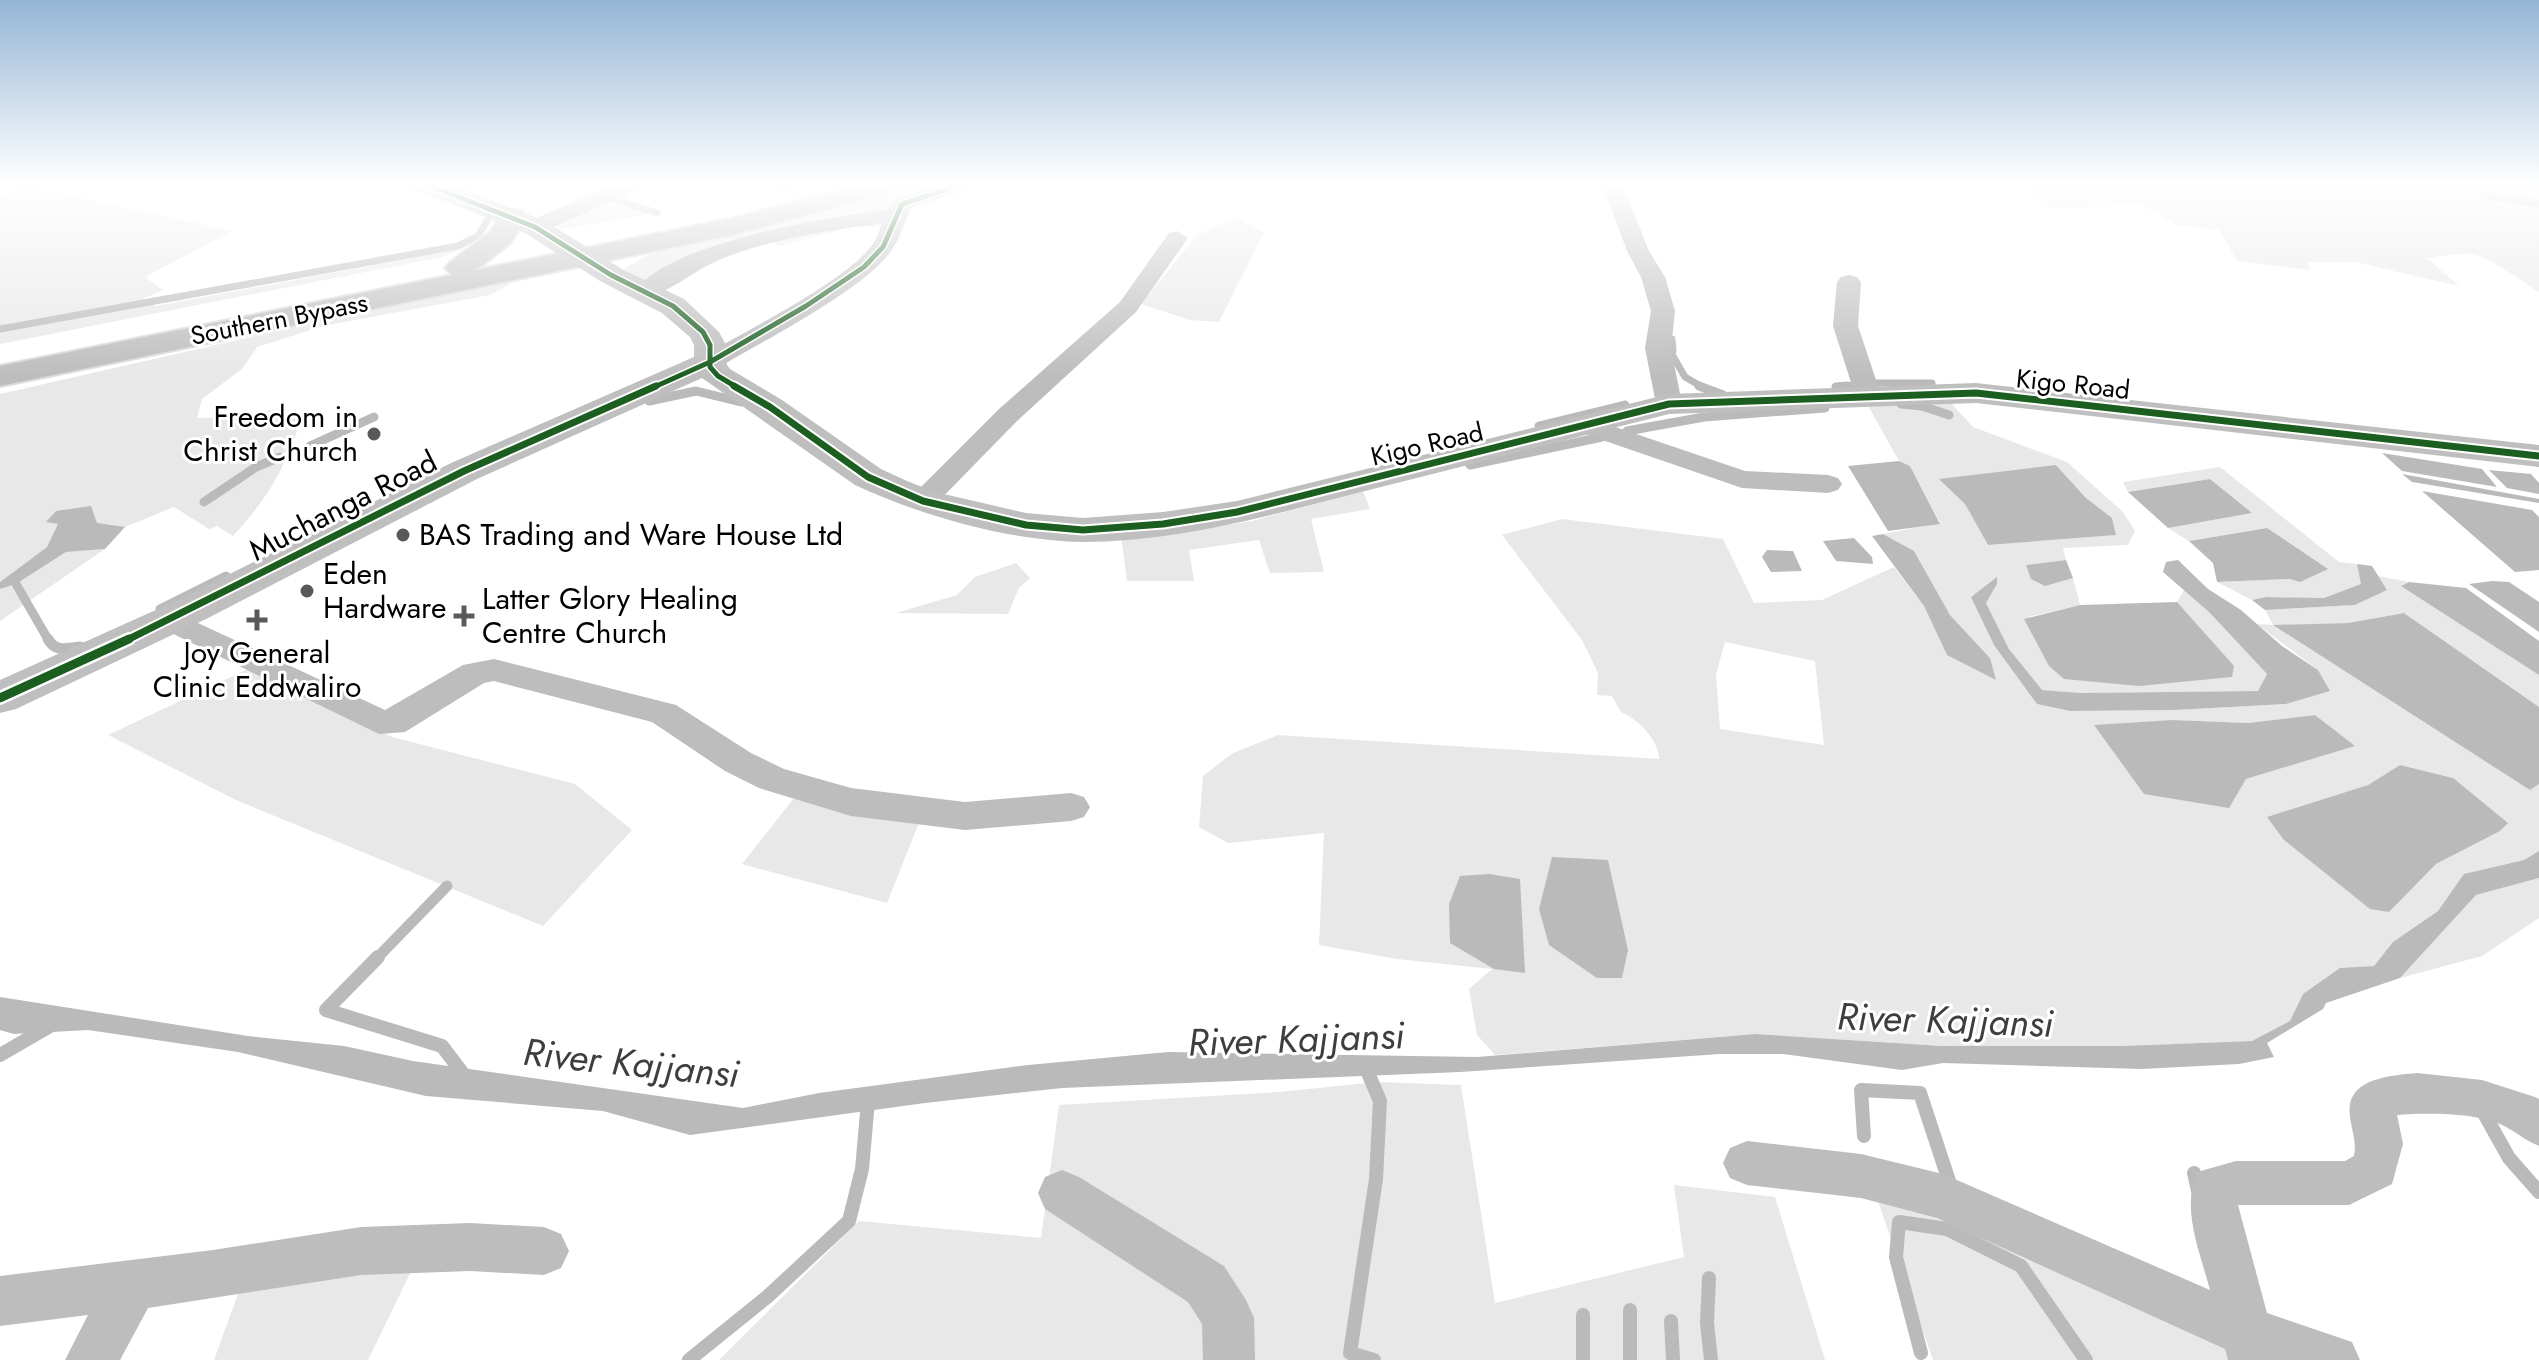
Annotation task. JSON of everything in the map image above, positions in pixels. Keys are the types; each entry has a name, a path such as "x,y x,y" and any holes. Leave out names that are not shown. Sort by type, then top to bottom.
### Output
{"highway":[{"path":"460,268 485,249"},
{"name":"Southern Bypass","path":"0,362 185,330 584,249"},
{"name":"Southern Bypass","path":"0,376 185,330 460,268 599,249"},
{"path":"611,275 645,249"},
{"path":"0,353 185,330"},
{"path":"0,387 185,330"}],"street":[{"name":"Kigo Road","path":"570,249 611,275 673,306 703,332 710,345 710,362 718,376 770,407 868,477 923,501 1026,525 1083,530 1163,524 1237,512 1669,404 1976,393 2539,456"},
{"path":"646,292 681,268 732,249"},
{"path":"710,362 806,306 864,267 881,249"},
{"path":"923,501 967,460 1008,415 1128,307 1169,249"},
{"path":"1637,249 1653,277 1663,311 1658,348 1669,404"},
{"path":"1849,282 1842,306 1848,347 1868,395"},
{"name":"Muchanga Road","path":"0,698 170,620 464,471 710,362"},
{"path":"1589,426 1742,479 1828,484"},
{"path":"170,620 379,722 393,723 475,673 494,670 664,713 738,762 772,779 851,802 965,816 1071,807"},
{"path":"2250,1346 2214,1213 2214,1188 2236,1183 2349,1183 2375,1169 2380,1144 2372,1105 2378,1098 2391,1094 2425,1094 2500,1105 2512,1108 2539,1125"},
{"path":"1747,1163 1861,1176 1943,1197 2250,1346 2334,1360"},
{"path":"1062,1193 1206,1284 1228,1318 1229,1360"},
{"path":"0,1301 361,1251 470,1247 544,1251"},
{"path":"91,1360 134,1284"}],"shaded area":[{"path":"0,249 197,249 145,277 163,290 142,299 156,306 462,249 442,257 0,344"},
{"path":"744,249 656,288 624,269 653,252"},
{"path":"1185,249 1255,249 1219,322 1190,320 1141,304"},
{"path":"2231,249 2539,249 2539,293 2501,267 2473,255 2427,258 2459,286 2355,262 2307,262 2311,270 2237,261"},
{"path":"513,282 490,295 323,326 257,347 242,369 202,399 197,418 240,417 277,409 301,419 274,482 256,510 233,536 217,526 209,529 174,507 125,527 47,522 59,524 47,547 0,582 0,394 351,314"},
{"path":"1949,401 1973,427 2067,462 2123,512 2135,531 2128,545 2063,548 2066,560 2026,565 2045,585 2073,578 2080,605 2028,617 2233,666 2177,602 2184,590 2267,674 2258,691 2081,693 2042,690 2009,649 1986,603 1997,584 1971,596 2037,704 2070,711 2175,710 2286,704 2329,691 2318,670 2257,624 2273,625 2265,610 2355,605 2387,590 2378,576 2409,582 2402,585 2539,675 2539,707 2404,613 2348,623 2275,626 2530,789 2539,784 2539,851 2524,860 2465,874 2438,911 2393,942 2374,966 2340,969 2303,994 2290,1021 2252,1041 2123,1046 1942,1046 1756,1034 1495,1055 1477,1035 1469,989 1492,969 1397,959 1319,945 1324,833 1228,843 1199,827 1203,776 1233,753 1278,735 1659,759 1646,731 1621,712 1612,696 1597,695 1598,673 1582,640 1502,535 1562,519 1723,539 1754,603 1822,600 1894,567 1924,606 1947,655 1990,658 1950,615 1914,551 1883,534 1940,523 1910,466 1899,461 1866,402","holes":["2056,465 2086,498 2111,518 2116,535 1988,545 1965,504","1725,642 1815,661 1824,745 1720,729 1716,674","2315,715 2354,746 2246,779 2095,726 2172,720 2248,723","2400,765 2453,778 2500,831 2436,864 2389,912 2268,817 2368,785"]},
{"path":"2382,453 2482,469 2497,487 2402,471"},
{"path":"1899,461 1910,466 1940,524 1888,531 1848,466"},
{"path":"2056,465 2086,498 2112,518 2116,535 1988,545 1965,504 1939,479"},
{"path":"2220,467 2339,562 2357,564 2362,584 2324,598 2266,597 2252,600 2217,582 2291,579 2300,582 2267,528 2189,541 2168,528 2251,513 2210,479 2128,492 2123,482"},
{"path":"2489,470 2531,474 2539,483 2539,494 2507,488"},
{"path":"2402,474 2539,499 2539,503 2412,482"},
{"path":"2210,479 2252,513 2168,528 2128,492"},
{"path":"1363,491 1370,509 1311,519 1324,572 1270,573 1259,540 1189,550 1194,581 1127,581 1121,535 1186,531 1252,521"},
{"path":"2422,491 2532,510 2539,517 2539,570 2515,572"},
{"path":"91,506 97,523 125,527 105,549 66,552 16,584 0,589 0,582 47,547 58,524 46,522 56,511"},
{"path":"2267,528 2328,569 2300,582 2290,579 2217,582 2213,563 2189,541"},
{"path":"1883,534 1914,551 1950,615 1990,658 1996,680 1947,655 1924,606 1872,536"},
{"path":"1854,538 1872,557 1873,564 1836,561 1823,541"},
{"path":"105,549 0,621 0,589 16,584 66,552"},
{"path":"1767,550 1793,551 1802,571 1771,572 1762,557"},
{"path":"2066,560 2073,578 2045,586 2031,579 2026,565"},
{"path":"2178,560 2208,589 2241,610 2282,646 2318,670 2330,691 2286,704 2175,710 2070,711 2037,704 1994,645 1971,597 1997,577 1997,584 1986,603 2009,649 2042,690 2081,693 2258,691 2267,674 2209,612 2163,572 2166,562"},
{"path":"1016,563 1030,578 1019,588 1008,614 896,613 957,595 975,577"},
{"path":"2357,564 2372,566 2387,590 2355,605 2265,610 2252,600 2266,597 2324,598 2361,584"},
{"path":"2409,582 2466,588 2539,641 2539,675 2401,586"},
{"path":"2509,582 2539,602 2539,632 2469,584"},
{"path":"2177,602 2234,666 2232,677 2139,686 2064,679 2049,666 2024,619 2080,605"},
{"path":"2404,613 2539,707 2539,784 2530,790 2273,625 2348,623"},
{"path":"252,667 392,737 575,784 632,830 543,926 236,800 108,735"},
{"path":"2315,715 2355,746 2246,779 2229,808 2144,794 2094,725 2172,720 2248,723"},
{"path":"2400,765 2453,778 2508,823 2500,831 2436,864 2389,912 2370,909 2284,840 2267,817 2368,785"},
{"path":"798,793 920,820 887,903 742,864"},
{"path":"2539,851 2539,878 2476,895 2400,978 2326,1003 2323,1009 2267,1043 2274,1057 2239,1064 2141,1069 1943,1063 1902,1070 1783,1054 1720,1054 1460,1072 1062,1088 690,1135 603,1111 426,1096 238,1052 88,1030 14,1034 0,1030 0,997 743,1108 819,1093 1028,1065 1168,1052 1477,1057 1756,1034 1942,1046 2123,1046 2252,1041 2290,1021 2303,994 2340,968 2374,966 2393,942 2438,911 2464,874 2524,860"},
{"path":"1552,857 1608,860 1628,950 1622,978 1597,978 1549,945 1539,909"},
{"path":"1489,874 1520,879 1525,973 1494,969 1450,943 1449,904 1460,876"},
{"path":"2539,878 2539,918 2482,956 2400,978 2476,895"},
{"path":"1377,1082 1461,1085 1495,1303 1684,1257 1674,1185 1775,1197 1825,1360 719,1360 859,1221 1041,1238 1059,1105 1279,1092"},
{"path":"1873,1187 2227,1337 2234,1360 1933,1360"},
{"path":"419,1255 368,1360 214,1360 242,1283"}],"waterway":[{"path":"0,329 439,249"},
{"path":"1672,339 1673,351"},
{"path":"1673,356 1685,377 1703,388"},
{"path":"1873,383 1932,383"},
{"path":"1847,386 1836,387 1854,385"},
{"path":"1699,386 1703,388"},
{"path":"1703,388 1723,395"},
{"path":"649,401 696,391 741,402"},
{"path":"1901,404 1922,406 1949,415"},
{"path":"1539,426 1625,405"},
{"path":"1627,431 1704,417 1825,408"},
{"path":"310,446 374,417"},
{"path":"1470,465 1602,437"},
{"path":"204,502 256,467 280,457"},
{"path":"160,609 226,576"},
{"path":"16,584 49,641"},
{"path":"48,639 58,648 80,647"},
{"path":"376,959 447,886"},
{"path":"378,957 326,1010 442,1046 464,1075"},
{"path":"0,1055 50,1026"},
{"name":"River Kajjansi","path":"1365,1066 1380,1101 1376,1179 1350,1353 1374,1360"},
{"path":"1864,1136 1861,1090 1920,1093 1951,1187"},
{"path":"689,1360 767,1297 849,1221 862,1169 868,1101"},
{"path":"2481,1108 2509,1158 2539,1192"},
{"path":"2194,1173 2198,1191"},
{"path":"1921,1353 1896,1257 1899,1222 1947,1229 2021,1266 2086,1360"},
{"path":"1709,1278 1707,1323 1711,1360"},
{"path":"1630,1310 1630,1360"},
{"path":"1583,1315 1583,1360"},
{"path":"1671,1321 1673,1360"}],"cycle path":[{"path":"571,249 611,275 673,306 703,332 710,345 710,367 718,376 770,407 868,477 923,501 1026,525 1083,530 1163,524 1237,512 1669,404 1736,400 1976,393 2539,456"},
{"path":"0,698 193,609 464,471 710,362 806,306 864,267 881,249"}],"place":[{"name":"Freedom in Christ Church","path":"374,434"},
{"name":"BAS Trading and Ware House Ltd","path":"403,535"},
{"name":"Eden Hardware","path":"307,591"},
{"name":"Latter Glory Healing Centre Church","path":"464,616"},
{"name":"Joy General Clinic Eddwaliro","path":"257,620"}]}
